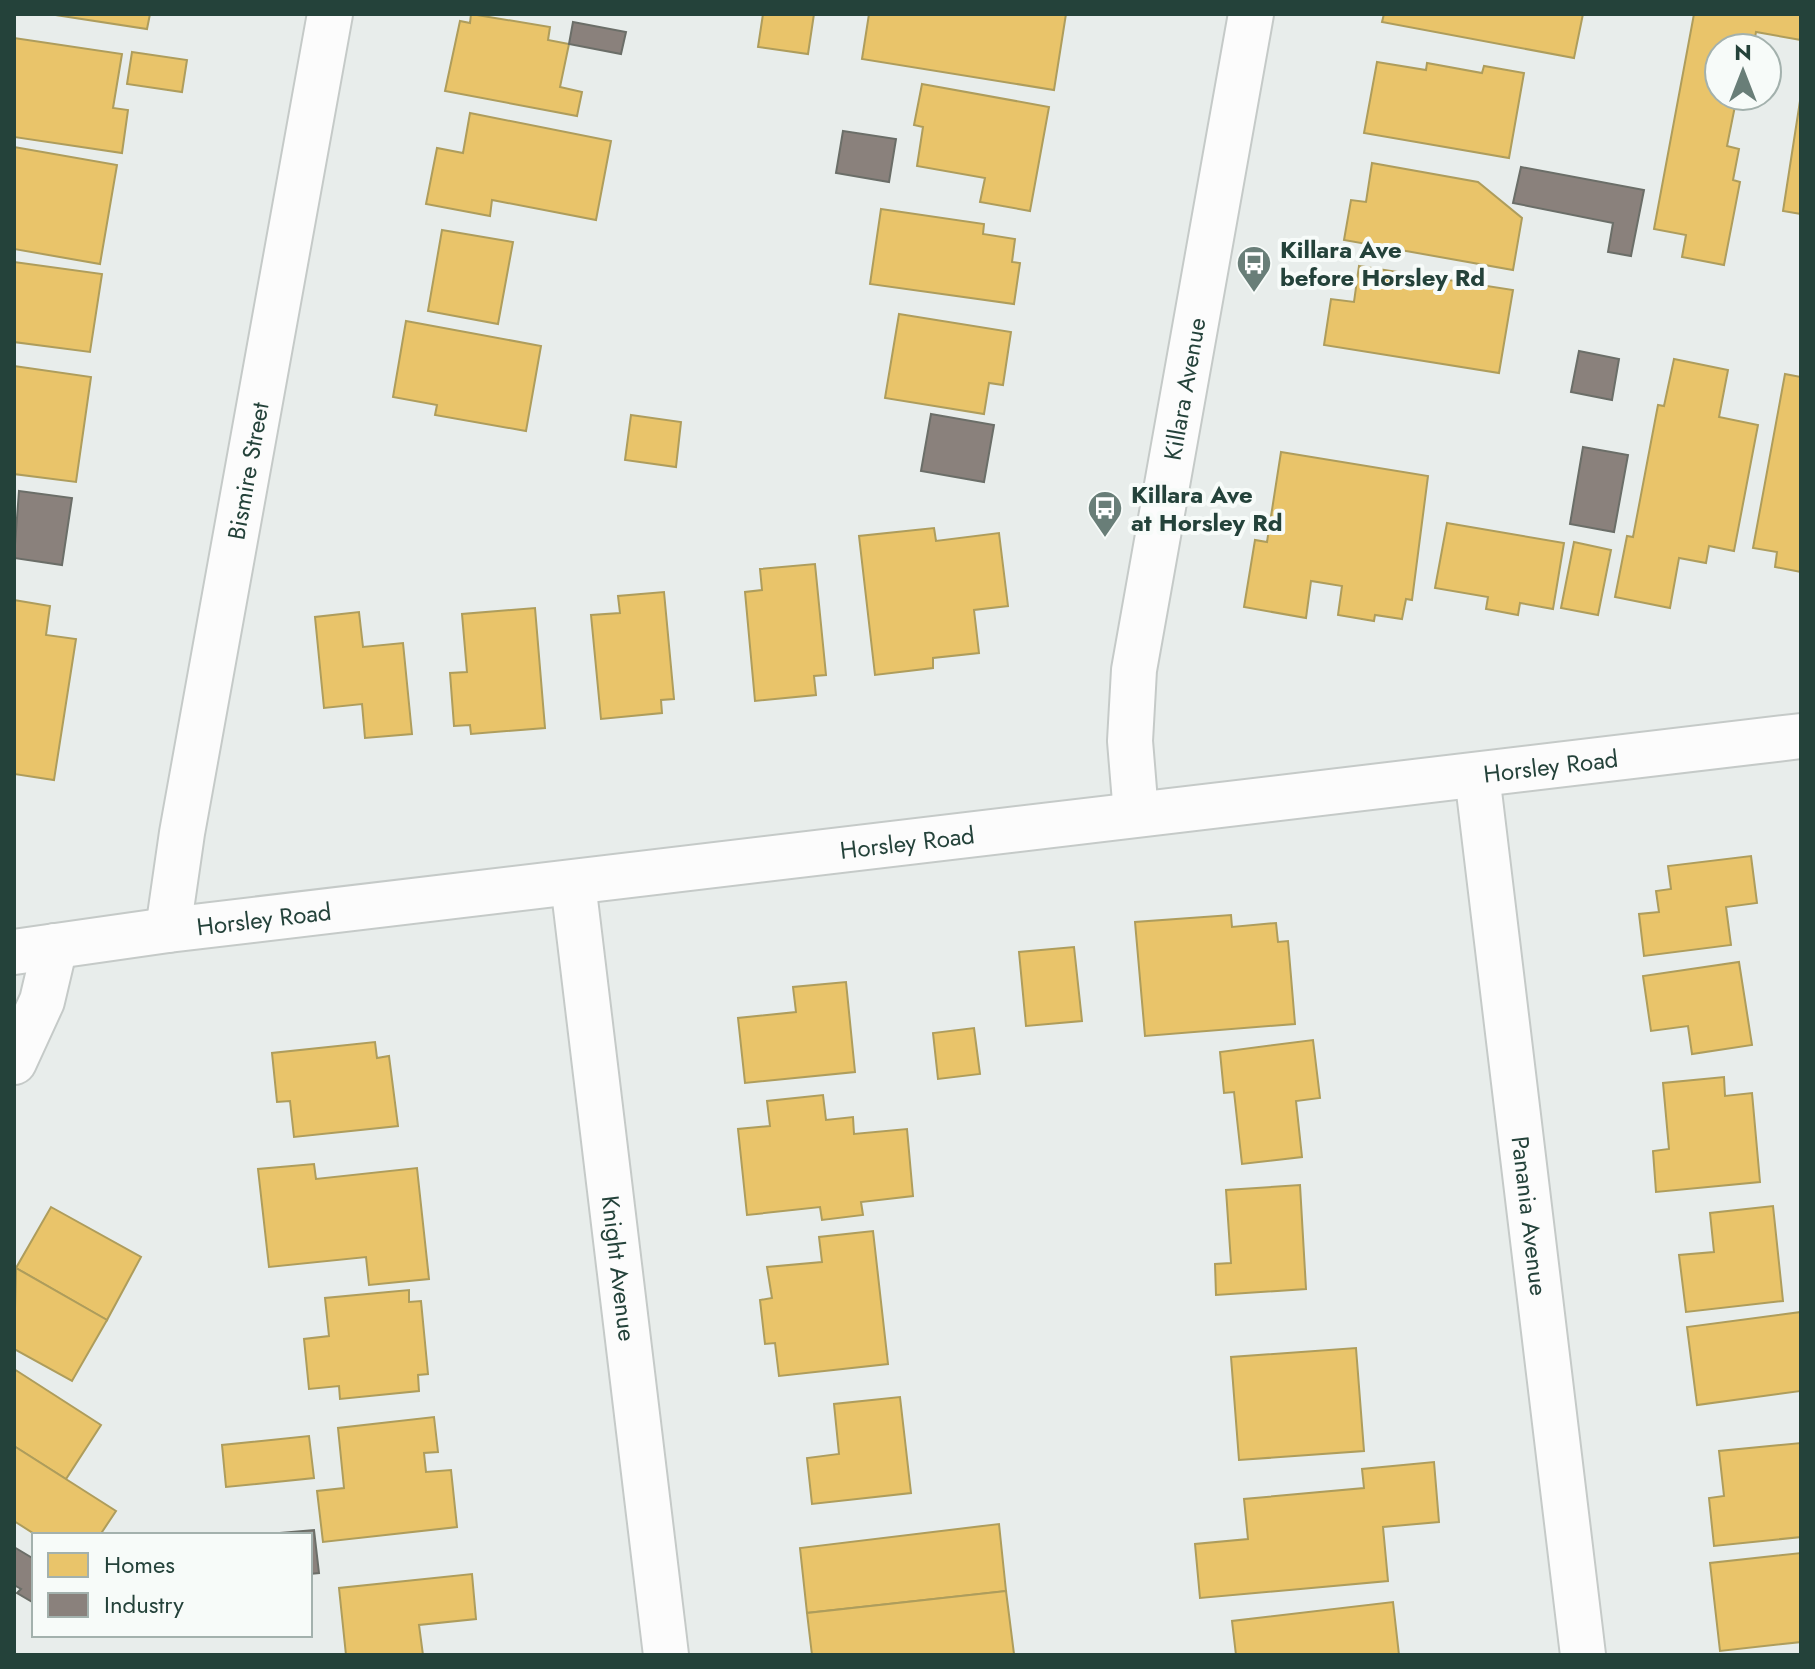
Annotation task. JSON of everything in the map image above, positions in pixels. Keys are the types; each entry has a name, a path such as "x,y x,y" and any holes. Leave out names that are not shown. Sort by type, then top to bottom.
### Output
{"street":[{"name":"Bismire Street","path":"168,930 182,833 330,14"},
{"name":"Killara Avenue","path":"1136,814 1130,741 1132,682 1251,14"},
{"name":"Horsley Road","path":"34,949 168,930 1801,736"},
{"name":"Panania Avenue","path":"1477,775 1583,1655"},
{"name":"Knight Avenue","path":"573,883 666,1655"},
{"path":"14,1062 42,1001 34,949"}],"building: Homes":[{"path":"49,14 150,14 147,29"},
{"path":"471,14 550,27 548,40 569,44 560,87 582,92 577,116 445,91 460,21 470,23"},
{"path":"763,14 814,14 808,54 758,47"},
{"path":"869,14 1066,14 1054,90 862,59"},
{"path":"1384,14 1583,14 1574,58 1382,22"},
{"path":"1694,14 1801,14 1801,40 1783,37 1783,32 1703,32 1703,112 1734,112 1727,146 1739,149 1733,180 1740,182 1724,265 1682,257 1686,235 1654,229"},
{"path":"14,38 122,54 113,108 128,110 122,153 14,137"},
{"path":"132,52 187,60 182,92 127,84"},
{"path":"1377,62 1426,70 1427,63 1482,73 1484,66 1524,73 1509,158 1364,133"},
{"path":"922,84 1049,107 1030,211 980,202 985,178 917,166 923,127 914,125"},
{"path":"1801,101 1801,214 1783,211"},
{"path":"470,113 611,141 596,220 492,200 490,216 426,204 437,148 463,153"},
{"path":"14,147 117,165 100,264 14,249"},
{"path":"1372,163 1478,182 1522,218 1513,270 1344,240 1351,200 1366,202"},
{"path":"881,209 984,224 983,234 1015,239 1012,262 1020,263 1014,304 870,284"},
{"path":"442,230 513,242 498,324 428,311"},
{"path":"14,262 102,274 90,352 14,342"},
{"path":"1359,266 1513,290 1499,373 1324,345 1331,299 1354,302"},
{"path":"899,314 1011,332 1003,385 989,383 984,414 885,398"},
{"path":"406,321 541,346 526,431 435,415 437,405 393,397"},
{"path":"1674,359 1728,370 1719,417 1758,425 1734,551 1709,546 1706,563 1679,558 1670,608 1615,597 1627,536 1633,537 1658,405 1664,406"},
{"path":"14,366 91,377 76,482 14,474"},
{"path":"1785,374 1801,377 1801,572 1775,567 1777,552 1753,548"},
{"path":"631,415 681,422 676,467 625,460"},
{"path":"1281,452 1428,476 1412,600 1406,599 1402,619 1375,615 1374,621 1338,615 1342,586 1311,581 1306,618 1244,607 1255,540 1267,542"},
{"path":"1447,523 1564,543 1553,609 1520,603 1518,615 1486,609 1488,597 1435,588"},
{"path":"934,528 936,541 999,533 1008,606 974,610 979,653 933,658 933,668 875,675 859,536"},
{"path":"1574,542 1611,550 1598,615 1561,608"},
{"path":"815,564 826,675 814,676 816,695 755,701 745,592 762,590 760,569"},
{"path":"664,592 674,699 661,700 662,713 601,719 591,615 620,613 618,596"},
{"path":"14,600 50,606 46,635 76,639 54,780 14,774"},
{"path":"535,608 545,728 471,734 470,725 454,726 450,673 467,672 462,614"},
{"path":"359,612 363,647 403,643 412,734 365,738 362,704 324,708 315,617"},
{"path":"1751,856 1757,903 1726,907 1731,945 1644,956 1639,914 1659,912 1656,891 1671,889 1668,866"},
{"path":"1231,915 1232,927 1276,923 1278,942 1288,941 1295,1024 1145,1036 1135,922"},
{"path":"1074,947 1082,1021 1026,1026 1019,952"},
{"path":"1739,962 1752,1045 1692,1054 1688,1026 1651,1031 1643,976"},
{"path":"846,982 855,1072 745,1083 738,1018 796,1012 793,987"},
{"path":"974,1028 980,1074 938,1079 933,1033"},
{"path":"1313,1040 1320,1098 1296,1101 1302,1157 1242,1164 1234,1092 1224,1093 1220,1052"},
{"path":"375,1042 377,1058 389,1056 398,1126 294,1137 290,1101 277,1102 272,1053"},
{"path":"1724,1077 1725,1096 1752,1093 1760,1182 1656,1192 1653,1151 1669,1149 1663,1083"},
{"path":"823,1095 826,1120 853,1117 854,1134 907,1129 913,1196 861,1202 863,1215 822,1220 820,1207 747,1215 738,1129 770,1126 767,1101"},
{"path":"314,1164 316,1179 417,1168 429,1279 369,1285 366,1257 269,1267 258,1169"},
{"path":"1300,1185 1306,1289 1216,1295 1215,1264 1231,1263 1226,1190"},
{"path":"1773,1206 1783,1301 1686,1312 1679,1255 1714,1252 1710,1213"},
{"path":"51,1207 141,1257 107,1320 16,1268"},
{"path":"873,1231 888,1364 779,1376 775,1343 765,1344 760,1300 772,1298 767,1267 822,1262 819,1237"},
{"path":"16,1268 107,1320 72,1381 14,1349"},
{"path":"409,1290 409,1302 421,1301 428,1374 418,1375 419,1391 340,1399 339,1386 309,1389 304,1339 329,1336 325,1298"},
{"path":"1801,1312 1801,1391 1697,1405 1687,1327"},
{"path":"1356,1348 1364,1451 1239,1460 1231,1357"},
{"path":"14,1369 101,1425 66,1479 14,1446"},
{"path":"900,1397 911,1493 812,1504 807,1458 839,1454 834,1404"},
{"path":"434,1417 438,1452 424,1453 426,1472 451,1470 457,1527 323,1542 317,1491 344,1488 338,1428"},
{"path":"309,1436 314,1478 226,1487 222,1445"},
{"path":"1801,1443 1801,1537 1714,1546 1709,1498 1724,1496 1719,1451"},
{"path":"14,1446 116,1511 101,1533 33,1533 14,1521"},
{"path":"1434,1462 1439,1522 1383,1527 1388,1581 1200,1598 1195,1544 1248,1539 1244,1499 1364,1488 1362,1469"},
{"path":"999,1524 1006,1591 807,1613 800,1548"},
{"path":"1801,1553 1801,1642 1720,1651 1710,1563"},
{"path":"472,1574 476,1619 419,1625 423,1655 346,1655 339,1588"},
{"path":"1006,1591 1014,1654 812,1655 807,1613"},
{"path":"1393,1602 1399,1655 1236,1655 1232,1621"}],"building: Industry":[{"path":"573,22 626,32 621,54 569,44"},
{"path":"843,131 896,139 889,182 836,173"},
{"path":"1521,167 1644,190 1631,256 1608,252 1613,223 1513,203"},
{"path":"1579,351 1619,359 1612,400 1571,392"},
{"path":"931,414 994,425 984,482 921,471"},
{"path":"1583,447 1628,455 1614,532 1570,524"},
{"path":"19,491 72,498 62,565 14,558"},
{"path":"314,1530 319,1573 312,1574 312,1533 279,1533"},
{"path":"14,1547 32,1558 32,1602 17,1593 21,1589 14,1585"}],"place":[{"name":"Killara Ave before Horsley Rd","path":"1254,294"},
{"name":"Killara Ave at Horsley Rd","path":"1105,539"}]}
